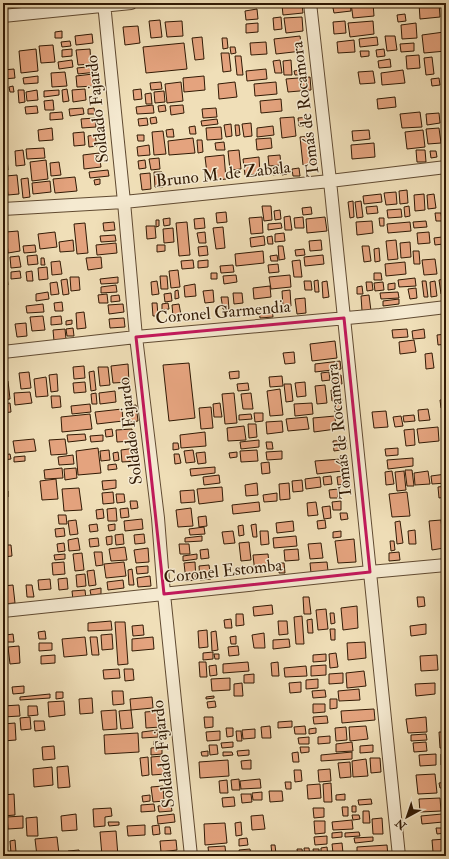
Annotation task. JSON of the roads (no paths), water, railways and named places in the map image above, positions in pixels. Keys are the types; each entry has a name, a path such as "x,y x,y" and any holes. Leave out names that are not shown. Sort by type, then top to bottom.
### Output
{"street":[{"path":"3,16 104,4 130,3"},
{"name":"Tomás de Rocamora","path":"310,3 330,181 399,856"},
{"name":"Soldado Fajardo","path":"104,4 136,337 158,518 164,594 191,856"},
{"name":"Bruno M. de Zabala","path":"3,209 124,202 330,181 446,167"},
{"name":"Coronel Garmendia","path":"3,352 136,337 446,307"},
{"name":"Coronel Estomba","path":"3,610 446,565"}]}
